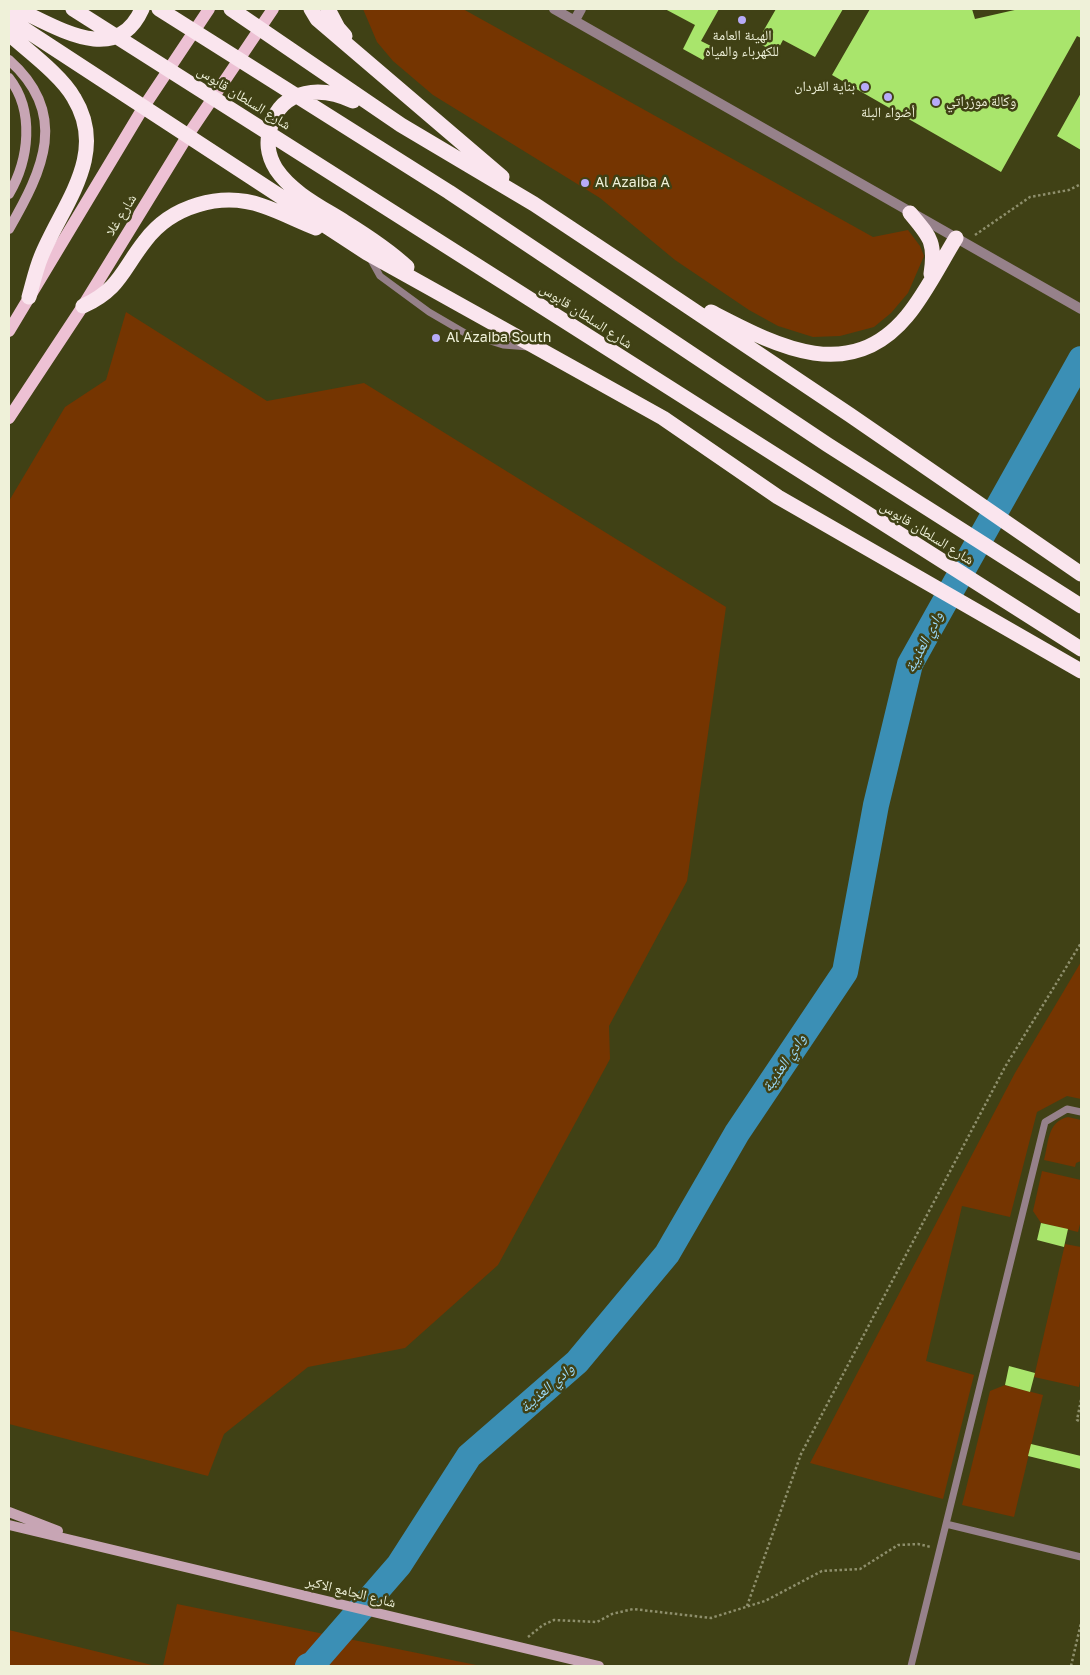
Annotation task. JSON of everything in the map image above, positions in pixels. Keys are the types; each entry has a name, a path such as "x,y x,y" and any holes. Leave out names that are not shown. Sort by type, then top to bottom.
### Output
{"highway":[{"path":"17,9 68,32 89,39 106,40 115,38 132,26 142,9"},
{"name":"شارع السلطان قابوس","path":"74,9 801,473 1081,649"},
{"name":"شارع السلطان قابوس","path":"159,9 449,192 828,445 1081,606"},
{"path":"231,9 401,125 534,204 641,275 850,415 1081,574"},
{"path":"311,9 317,19 534,204"},
{"path":"328,9 338,28 363,58"},
{"path":"9,19 339,236 533,348 663,418 778,497 1081,671"},
{"path":"9,34 42,63 74,96 83,116 87,148 83,168 74,194 42,256 29,297"},
{"path":"401,125 336,93 309,92 284,103 274,115 269,133 269,156 288,183 404,264 432,290"},
{"path":"83,306 101,297 115,284 144,241 160,224 178,212 198,205 244,201 262,206 339,236"},
{"path":"910,213 927,233 934,253 930,280"},
{"path":"641,275 765,340 796,351 821,355 844,354 872,344 907,316 930,280 961,241"}],"main road":[{"path":"9,331 143,108 208,9"},
{"name":"شارع غلا","path":"9,418 83,306 188,135 261,30 273,9"}],"street":[{"path":"554,9 1081,309"},
{"path":"575,20 581,9"},
{"path":"9,60 22,72 36,94 43,116 45,142 41,166 33,187 9,229"},
{"path":"9,78 15,85 23,106 27,131 23,163 9,194"},
{"name":"شارع الجامع الاكبر","path":"9,1512 96,1545"},
{"name":"شارع الجامع الاكبر","path":"9,1525 599,1666"}],"lane":[{"path":"367,253 380,276 429,312 465,333 503,345 533,348"},
{"path":"911,1666 1045,1122 1067,1109 1081,1112"},
{"path":"946,1524 1081,1557"}],"path":[{"path":"961,241 1030,196 1069,190 1081,184"},
{"path":"747,1606 800,1454 1004,1067 1081,943"},
{"path":"1081,1400 1076,1420 1081,1422"},
{"path":"517,1646 543,1624 554,1620 597,1622 612,1614 633,1609 711,1618 765,1601 822,1571 860,1569 898,1545 918,1544 940,1549"},
{"path":"1071,1666 1081,1623"}],"shaded area":[{"path":"363,9 463,9 873,237 908,230 920,246 924,256 908,293 891,313 874,327 840,336 813,337 778,326 749,310 675,260 600,198 433,95 393,61 377,42"},
{"path":"126,312 267,401 364,383 726,607 687,881 609,1026 610,1059 498,1265 405,1348 308,1367 224,1434 208,1476 9,1424 9,501 65,407 106,380"},
{"path":"1081,962 1081,1099 1067,1096 1037,1112 1010,1217 962,1206 926,1361 974,1375 943,1499 810,1463 1015,1073"},
{"path":"1068,1117 1081,1120 1081,1161 1076,1163 1075,1167 1044,1160 1052,1128 1056,1123"},
{"path":"1042,1171 1081,1180 1081,1220 1078,1232 1041,1223 1033,1211"},
{"path":"1065,1244 1081,1247 1081,1376 1079,1387 1034,1377"},
{"path":"1005,1385 1043,1395 1014,1517 962,1505 990,1391"},
{"path":"177,1604 481,1666 163,1666"},
{"path":"9,1630 156,1666 9,1666"}],"building":[{"path":"665,9 719,9 701,41 711,46 703,60 683,49 695,25"},
{"path":"776,9 843,9 815,57 783,40 776,53 757,42"},
{"path":"870,9 972,9 975,19 1019,9 1081,9 1081,38 1077,36 1001,172 832,75"},
{"path":"1081,93 1081,150 1057,136"},
{"path":"1041,1223 1068,1229 1064,1247 1037,1240"},
{"path":"1009,1366 1035,1373 1030,1392 1005,1385"},
{"path":"1031,1444 1081,1456 1081,1469 1028,1456"}],"waterway":[{"name":"وادي العذيبة","path":"308,1666 313,1664 399,1565 469,1456 577,1362 667,1254 737,1133 845,972 876,805 910,664 1081,359"}],"place":[{"name":"الهيئة العامة للكهرباء والمياه","path":"742,20"},
{"name":"بناية الفردان","path":"865,87"},
{"name":"أضواء البلة","path":"888,97"},
{"name":"وكالة موزراتي","path":"936,102"},
{"name":"Al Azaiba A","path":"585,183"},
{"name":"Al Azaiba South","path":"436,338"}]}
